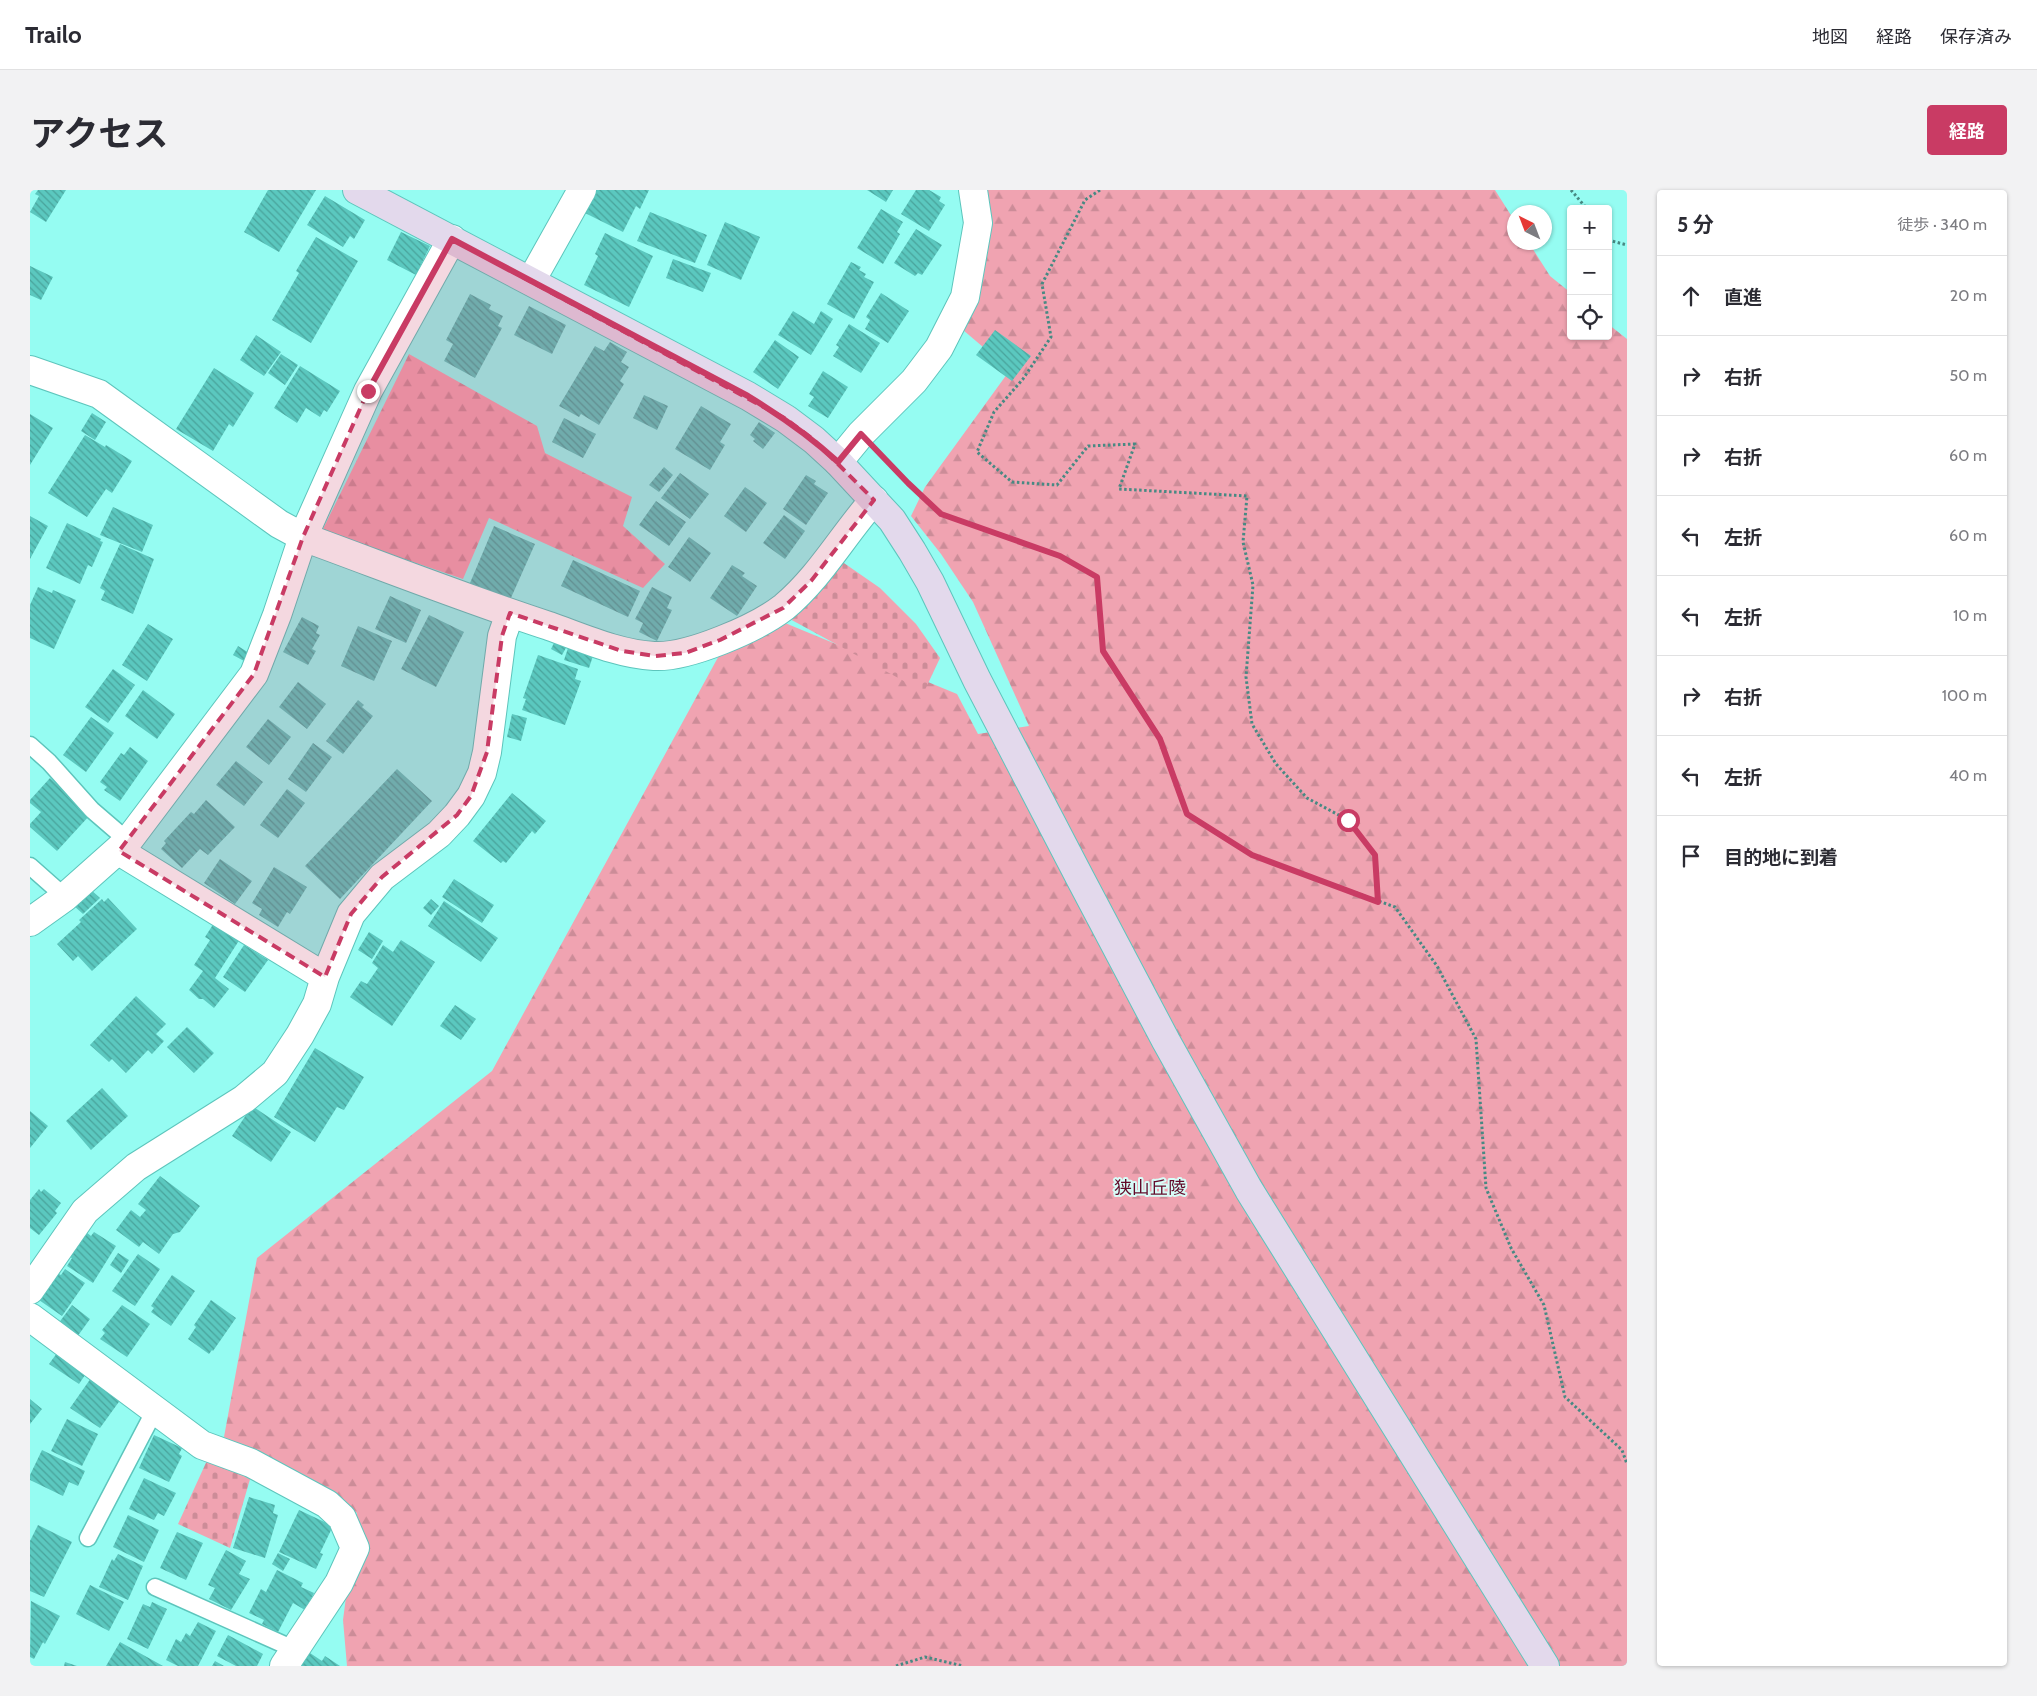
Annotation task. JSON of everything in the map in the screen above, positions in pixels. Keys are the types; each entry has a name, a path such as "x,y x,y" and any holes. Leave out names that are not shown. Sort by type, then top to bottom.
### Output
{"street":[{"path":"357,190 748,396 786,419 814,440 838,462 892,520 930,582 977,680 1080,878 1166,1041 1249,1190 1544,1666"},
{"path":"531,281 582,190"},
{"path":"838,462 861,434 919,374 939,348 965,297 978,223 973,190"},
{"path":"30,922 65,897 124,846 254,674 277,615 303,537 368,391 452,239"},
{"path":"30,370 99,394 280,524 303,537 510,613 622,651 655,656 685,653 728,636 782,608 811,580 874,500"},
{"path":"31,1287 85,1211 136,1167 244,1099 275,1073 300,1035 312,1012 324,977 351,914 382,877 439,834 457,816 471,796 482,773 487,752 502,636 510,613"},
{"path":"124,846 324,977"},
{"path":"30,1317 202,1445 251,1463 327,1504 342,1518 355,1548 339,1583 290,1658"}],"lane":[{"path":"30,745 49,762 124,846"},
{"path":"30,866 65,897"},
{"path":"88,1538 155,1410"},
{"path":"155,1587 290,1658"}],"path":[{"path":"1100,190 1085,200 1042,284 1051,337 1023,378 994,412 977,452 1012,482 1057,485 1088,446 1135,444 1119,489 1247,496 1243,542 1253,585 1246,677 1252,724 1276,764 1307,798 1348,820 1375,855 1378,902"},
{"path":"1572,190 1584,205"},
{"path":"1612,241 1627,245"},
{"path":"861,434 941,514 1060,556 1097,577 1103,651 1160,739 1187,814 1252,855 1395,907 1437,966 1476,1039 1486,1188 1511,1248 1544,1305 1566,1397 1622,1450 1627,1464"},
{"path":"896,1666 925,1657 963,1666"}],"highlighted area":[{"path":"452,239 786,419 814,440 874,500 811,581 783,608 720,640 685,653 655,656 622,651 510,613 502,636 487,752 471,796 457,815 382,877 351,914 325,977 119,851 254,674 303,537 368,391"}],"green space":[{"name":"狭山丘陵","path":"983,190 1495,190 1507,209 1507,250 1533,250 1550,276 1567,290 1567,340 1612,340 1612,327 1627,339 1627,1666 347,1666 343,1620 357,1513 224,1437 257,1258 492,1071 722,650 785,623 957,694 978,734 1029,726 973,602 941,554 911,516 925,487 1010,370 956,324"},
{"path":"409,354 537,426 545,453 632,497 623,526 665,564 643,588 489,518 463,579 322,531"},
{"path":"841,561 880,588 916,624 940,658 924,692 788,618"},
{"path":"210,1454 253,1469 230,1548 178,1524"}],"building":[{"path":"38,190 66,190 46,222 30,212 39,196 35,194"},
{"path":"268,190 316,190 279,252 244,232"},
{"path":"596,190 649,190 640,209 636,206 623,232 585,213"},
{"path":"867,190 893,190 886,202"},
{"path":"916,190 929,190 941,197 939,201 945,205 929,231 901,214"},
{"path":"325,196 365,220 354,239 350,236 343,247 307,225"},
{"path":"881,209 903,222 897,232 900,234 883,264 857,248"},
{"path":"650,212 707,235 695,263 637,241"},
{"path":"725,222 760,237 741,280 707,265"},
{"path":"916,229 942,245 922,275 918,273 915,276 894,263"},
{"path":"401,232 430,246 416,275 387,260"},
{"path":"605,233 653,256 629,307 584,285 598,256 595,254"},
{"path":"316,237 358,261 311,343 272,320 299,273 296,271"},
{"path":"673,259 711,273 703,292 666,278"},
{"path":"851,262 861,267 859,270 866,274 864,277 874,282 854,319 827,304"},
{"path":"30,266 53,277 41,300 30,295"},
{"path":"881,293 909,311 888,343 865,329 870,320 866,317"},
{"path":"470,294 491,305 489,309 503,316 498,326 502,328 475,378 444,361 453,344 446,340"},
{"path":"529,306 566,325 552,354 514,335"},
{"path":"793,311 814,324 821,311 833,319 811,355 778,335"},
{"path":"849,324 880,343 861,373 833,356 839,347 836,345"},
{"path":"995,330 1031,356 1012,381 976,355"},
{"path":"256,335 281,352 264,376 240,360"},
{"path":"775,340 799,357 778,389 753,372"},
{"path":"610,342 627,352 621,362 629,367 620,381 624,384 599,425 581,414 579,417 559,406 595,346 604,351"},
{"path":"281,354 298,365 285,385 268,373"},
{"path":"300,366 340,391 327,412 324,410 320,417 306,408 297,423 274,408"},
{"path":"214,368 254,393 233,427 229,424 213,451 176,429"},
{"path":"823,371 848,387 828,418 808,406 814,397 809,394"},
{"path":"644,395 668,406 657,430 633,418"},
{"path":"701,406 731,424 720,442 725,445 710,470 675,449"},
{"path":"92,413 106,422 95,440 81,431"},
{"path":"30,414 53,428 30,465"},
{"path":"564,418 596,434 583,458 552,442"},
{"path":"759,422 775,433 763,449 753,441 755,439 750,435"},
{"path":"85,435 132,461 112,493 106,489 87,517 48,493"},
{"path":"664,467 673,475 659,492 649,485"},
{"path":"680,473 709,494 690,519 661,498"},
{"path":"806,475 816,481 814,484 828,493 806,525 783,509"},
{"path":"745,487 767,503 746,532 724,516"},
{"path":"656,501 686,522 669,546 639,525"},
{"path":"113,507 153,525 142,552 100,535"},
{"path":"784,515 805,531 785,559 763,543"},
{"path":"30,516 48,526 30,559"},
{"path":"67,523 101,539 100,541 103,542 92,567 88,565 80,584 46,568"},
{"path":"494,526 535,544 510,600 470,583"},
{"path":"689,537 711,553 690,582 668,567"},
{"path":"120,544 154,559 133,614 101,600 105,591 100,588"},
{"path":"573,560 640,591 628,617 561,586"},
{"path":"732,565 745,573 742,576 757,586 737,616 710,598"},
{"path":"38,587 52,593 53,590 76,600 54,649 30,638 30,605"},
{"path":"652,587 672,597 667,608 672,610 657,641 639,632 643,623 635,619"},
{"path":"390,596 421,610 406,643 375,629"},
{"path":"429,615 464,632 436,687 401,669"},
{"path":"302,617 319,626 316,633 320,635 312,649 316,651 308,665 283,652"},
{"path":"148,624 173,639 147,681 122,665"},
{"path":"358,626 392,641 374,681 341,666"},
{"path":"555,641 567,646 562,655 551,649"},
{"path":"569,645 594,653 589,668 564,660"},
{"path":"238,646 249,653 244,661 233,655"},
{"path":"538,655 578,669 575,679 581,681 565,725 522,710 526,699 523,698"},
{"path":"113,669 135,685 108,723 85,707"},
{"path":"298,682 326,704 307,729 279,707"},
{"path":"143,690 175,714 157,739 125,716"},
{"path":"358,700 364,705 362,707 373,716 343,754 326,741"},
{"path":"512,714 527,718 521,741 507,737"},
{"path":"91,717 114,733 86,772 63,755"},
{"path":"268,719 291,737 269,765 246,747"},
{"path":"313,743 332,757 306,792 288,779"},
{"path":"130,747 148,761 120,801 104,790 107,787 100,782 121,753 124,755"},
{"path":"236,761 263,782 244,806 216,785"},
{"path":"397,769 432,801 340,899 305,866"},
{"path":"50,778 90,815 57,851 30,827 30,824 41,812 30,803 30,800"},
{"path":"287,789 305,803 278,838 260,825"},
{"path":"512,793 546,821 535,834 532,831 506,863 503,861 501,863 473,841"},
{"path":"206,800 235,827 208,855 200,849 182,868 161,849 166,843 164,841 191,812 194,814"},
{"path":"220,859 252,881 235,904 204,883"},
{"path":"274,867 307,887 290,914 287,912 278,927 259,915 262,909 252,903"},
{"path":"454,879 494,905 482,923 442,897"},
{"path":"91,890 100,898 83,914 74,906"},
{"path":"108,898 137,929 92,971 78,956 73,961 57,944 102,899 104,902"},
{"path":"431,899 439,906 431,915 423,908"},
{"path":"444,901 498,938 481,962 428,926"},
{"path":"214,923 240,939 215,978 229,989 214,1008 189,990 203,971 194,965 210,940 205,937"},
{"path":"369,932 383,941 372,959 358,950"},
{"path":"401,940 435,962 392,1026 350,997 361,981 367,984 378,968 372,963 383,945 393,952"},
{"path":"244,945 268,960 245,992 223,977"},
{"path":"136,996 166,1024 156,1034 164,1041 152,1054 148,1050 126,1073 112,1059 109,1062 90,1045"},
{"path":"455,1005 476,1019 461,1040 440,1026"},
{"path":"187,1027 214,1053 194,1073 167,1047"},
{"path":"315,1048 364,1077 344,1110 337,1107 315,1142 274,1117"},
{"path":"102,1088 128,1116 91,1150 66,1121"},
{"path":"252,1106 291,1132 271,1162 232,1136"},
{"path":"30,1111 48,1126 30,1148"},
{"path":"160,1176 200,1206 180,1232 173,1234 159,1254 143,1242 139,1247 116,1230 131,1210 140,1217 146,1210 138,1204"},
{"path":"39,1189 41,1192 44,1189 61,1203 55,1211 57,1213 39,1235 30,1228 30,1200"},
{"path":"86,1232 91,1236 94,1232 116,1246 93,1283 67,1266 72,1258 70,1257"},
{"path":"118,1253 129,1260 121,1273 110,1265"},
{"path":"138,1254 160,1269 135,1306 112,1291"},
{"path":"65,1269 85,1283 62,1316 39,1300 57,1273 61,1275"},
{"path":"172,1275 195,1291 171,1326 151,1312 154,1308 151,1306"},
{"path":"211,1300 236,1318 209,1354 188,1339 196,1327 194,1325"},
{"path":"72,1305 90,1319 77,1337 58,1324"},
{"path":"122,1305 150,1324 127,1357 100,1339 105,1333 102,1330"},
{"path":"60,1349 89,1369 79,1384 49,1364"},
{"path":"91,1378 121,1399 100,1428 70,1408"},
{"path":"30,1399 42,1409 30,1424"},
{"path":"67,1419 98,1434 82,1466 51,1451"},
{"path":"154,1435 182,1448 179,1454 182,1456 169,1482 139,1468"},
{"path":"42,1450 85,1471 78,1486 69,1482 63,1496 30,1480 30,1475"},
{"path":"144,1478 176,1493 164,1516 158,1513 154,1520 129,1509"},
{"path":"249,1497 275,1505 273,1513 278,1515 265,1558 233,1548"},
{"path":"299,1510 333,1526 320,1553 323,1554 316,1569 279,1552"},
{"path":"128,1515 159,1530 144,1562 113,1547"},
{"path":"38,1525 72,1542 44,1597 30,1591 30,1541"},
{"path":"177,1532 203,1543 186,1580 160,1568"},
{"path":"226,1550 246,1561 239,1574 250,1579 231,1610 209,1599 215,1588 208,1585"},
{"path":"278,1553 290,1559 283,1571 272,1564"},
{"path":"118,1554 143,1566 128,1600 99,1587 112,1559 114,1561"},
{"path":"277,1570 303,1583 301,1587 314,1593 305,1610 293,1603 278,1632 262,1624 264,1620 249,1613 261,1589 266,1592"},
{"path":"90,1585 124,1602 109,1631 76,1614"},
{"path":"31,1601 60,1616 45,1644 43,1642 34,1659 30,1657"},
{"path":"152,1602 167,1609 148,1649 127,1639 143,1604 150,1607"},
{"path":"198,1622 216,1631 198,1666 178,1666 166,1660 176,1639 181,1642 186,1633 190,1636"},
{"path":"228,1635 263,1654 257,1666 236,1666 217,1656"},
{"path":"120,1642 163,1666 106,1666"},
{"path":"310,1653 322,1661 325,1656 340,1666 301,1666"},
{"path":"215,1661 224,1666 212,1666"},
{"path":"65,1662 77,1666 64,1666"}],"route":[{"path":"368,391 452,239 748,396 786,419 814,440 838,462 861,434 941,514 1060,556 1097,577 1103,651 1160,739 1187,814 1252,855 1378,902 1375,855 1348,820"}]}
